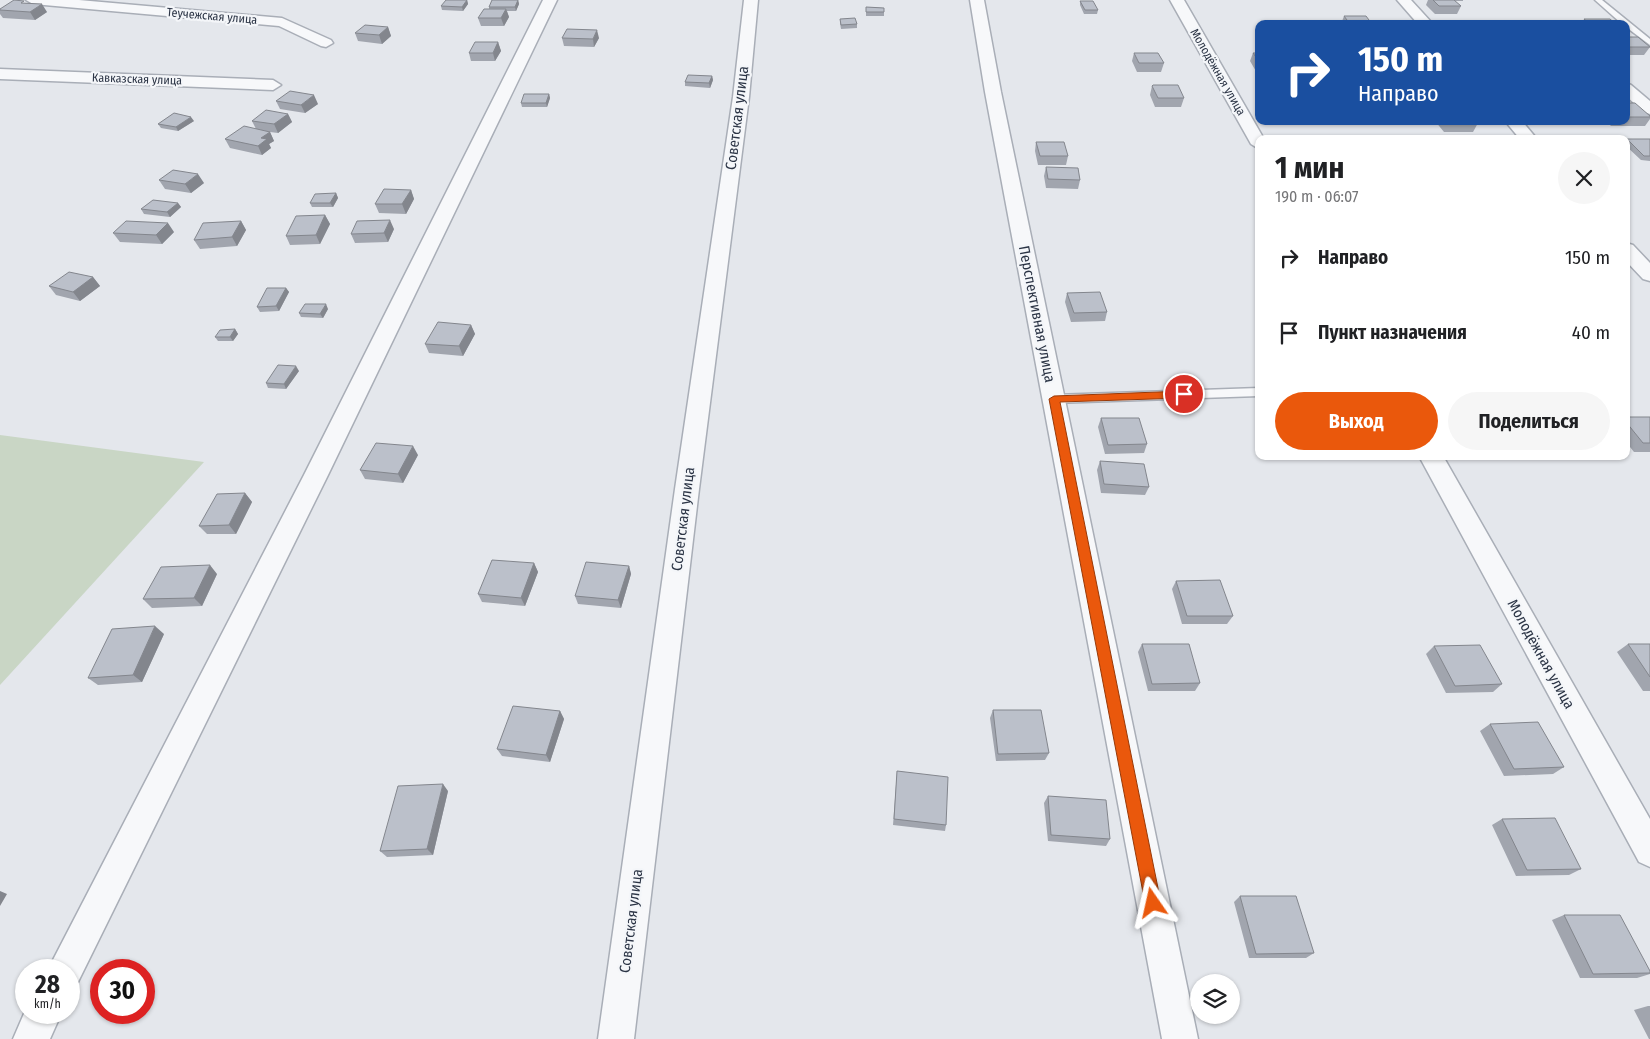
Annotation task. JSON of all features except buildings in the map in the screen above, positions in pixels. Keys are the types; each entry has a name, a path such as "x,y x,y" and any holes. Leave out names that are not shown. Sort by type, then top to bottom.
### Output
{"street":[{"name":"Теучежская улица","path":"33,0 282,22 326,43"},
{"path":"72,959 320,466 550,0"},
{"name":"Советская улица","path":"616,1039 684,509 741,97 751,0"},
{"name":"Перспективная улица","path":"977,0 993,92 1180,1039"},
{"name":"Молодёжная улица","path":"1177,0 1255,137"},
{"path":"1404,0 1422,20"},
{"name":"Кавказская улица","path":"0,74 274,84"},
{"path":"1630,83 1642,82"},
{"path":"1630,92 1650,109"},
{"path":"1517,125 1525,135"},
{"path":"1630,254 1650,276"},
{"name":"Молодёжная улица","path":"1433,460 1650,852"},
{"path":"31,1039 38,1024"}],"lane":[{"path":"1598,0 1622,20"},
{"path":"1630,27 1650,44"},
{"path":"1054,399 1255,392"}],"green space":[{"path":"0,435 204,462 0,685"}],"route":[{"path":"1153,903 1054,399 1184,394"}]}
